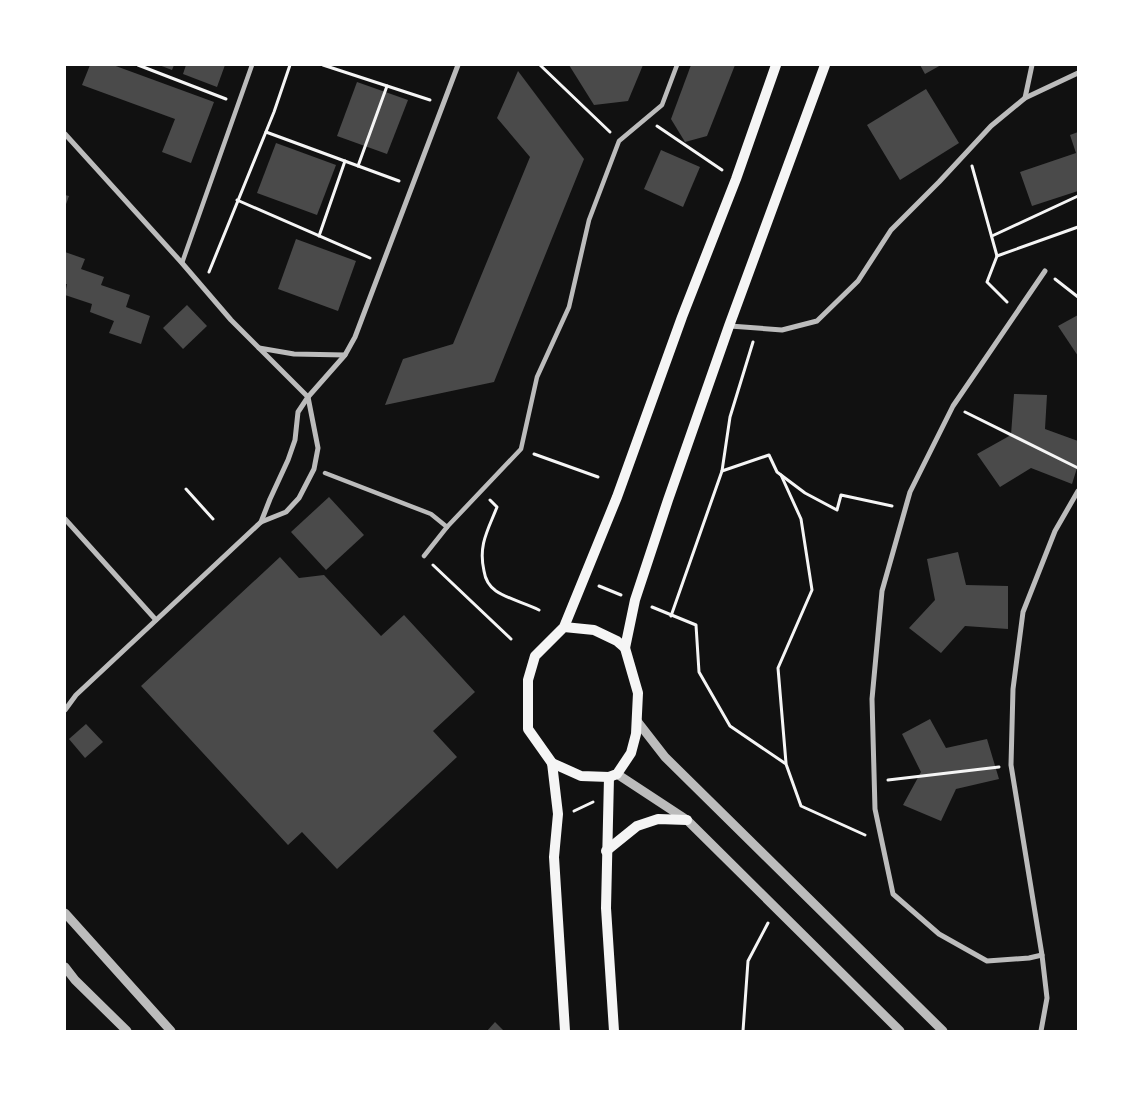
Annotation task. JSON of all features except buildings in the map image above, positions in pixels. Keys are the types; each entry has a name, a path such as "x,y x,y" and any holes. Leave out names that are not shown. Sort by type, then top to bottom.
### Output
{"main road":[{"path":"565,1031 554,857 558,814 552,763 528,729 528,680 535,656 564,627 618,497 682,317 736,179 776,65"},
{"path":"614,1031 606,908 606,851 613,776 631,753 636,734 638,693 625,648 635,600 729,326 825,65"},
{"path":"564,627 594,630 617,641 625,648"},
{"path":"552,763 580,776 613,776"},
{"path":"606,851 637,826 658,819 687,820"}],"street":[{"path":"182,263 252,65"},
{"path":"261,522 295,440 298,412 308,397 345,354 356,337 458,65"},
{"path":"424,556 447,527 522,450 537,377 569,307 589,220 619,141 662,105 677,65"},
{"path":"1026,98 1032,65"},
{"path":"729,326 782,330 817,321 858,281 891,230 940,182 990,126 1026,98 1078,73"},
{"path":"65,134 231,320 308,397 318,448 314,469 299,498 286,512 261,522 76,695 65,710"},
{"path":"1042,956 987,961 939,934 893,894 875,809 872,699 882,591 910,492 953,406 1045,271"},
{"path":"258,348 294,354 345,354"},
{"path":"325,473 431,514 447,527"},
{"path":"1041,1031 1048,998 1012,765 1012,689 1023,612 1054,531 1078,491"},
{"path":"65,519 156,620"},
{"path":"65,701 76,695"},
{"path":"637,720 665,757 943,1031"},
{"path":"613,776 687,820 900,1031"},
{"path":"65,913 170,1031"},
{"path":"65,967 127,1031"}],"path":[{"path":"138,65 238,103"},
{"path":"203,288 266,132 290,65"},
{"path":"323,65 443,104"},
{"path":"540,65 619,141"},
{"path":"358,166 387,86"},
{"path":"646,119 736,179"},
{"path":"266,132 413,185"},
{"path":"967,152 998,256 987,282 1017,312"},
{"path":"319,236 346,161"},
{"path":"992,236 1078,196"},
{"path":"237,200 377,261 382,265"},
{"path":"998,256 1078,227"},
{"path":"1045,271 1078,297"},
{"path":"671,616 722,471 730,417 757,328"},
{"path":"953,406 1078,468"},
{"path":"522,450 598,477"},
{"path":"722,471 769,455 777,472 806,493 837,510 841,495 869,500 905,510"},
{"path":"782,475 801,519 812,590 778,668 786,764 801,806 882,842"},
{"path":"186,489 214,519"},
{"path":"481,491 497,507 482,545 481,556 485,576 490,586 498,592 539,610"},
{"path":"424,556 511,639"},
{"path":"596,585 622,595"},
{"path":"652,608 696,626 699,672 730,726 786,764"},
{"path":"874,782 998,767"},
{"path":"567,815 596,800"},
{"path":"743,1031 748,961 768,923"}]}
